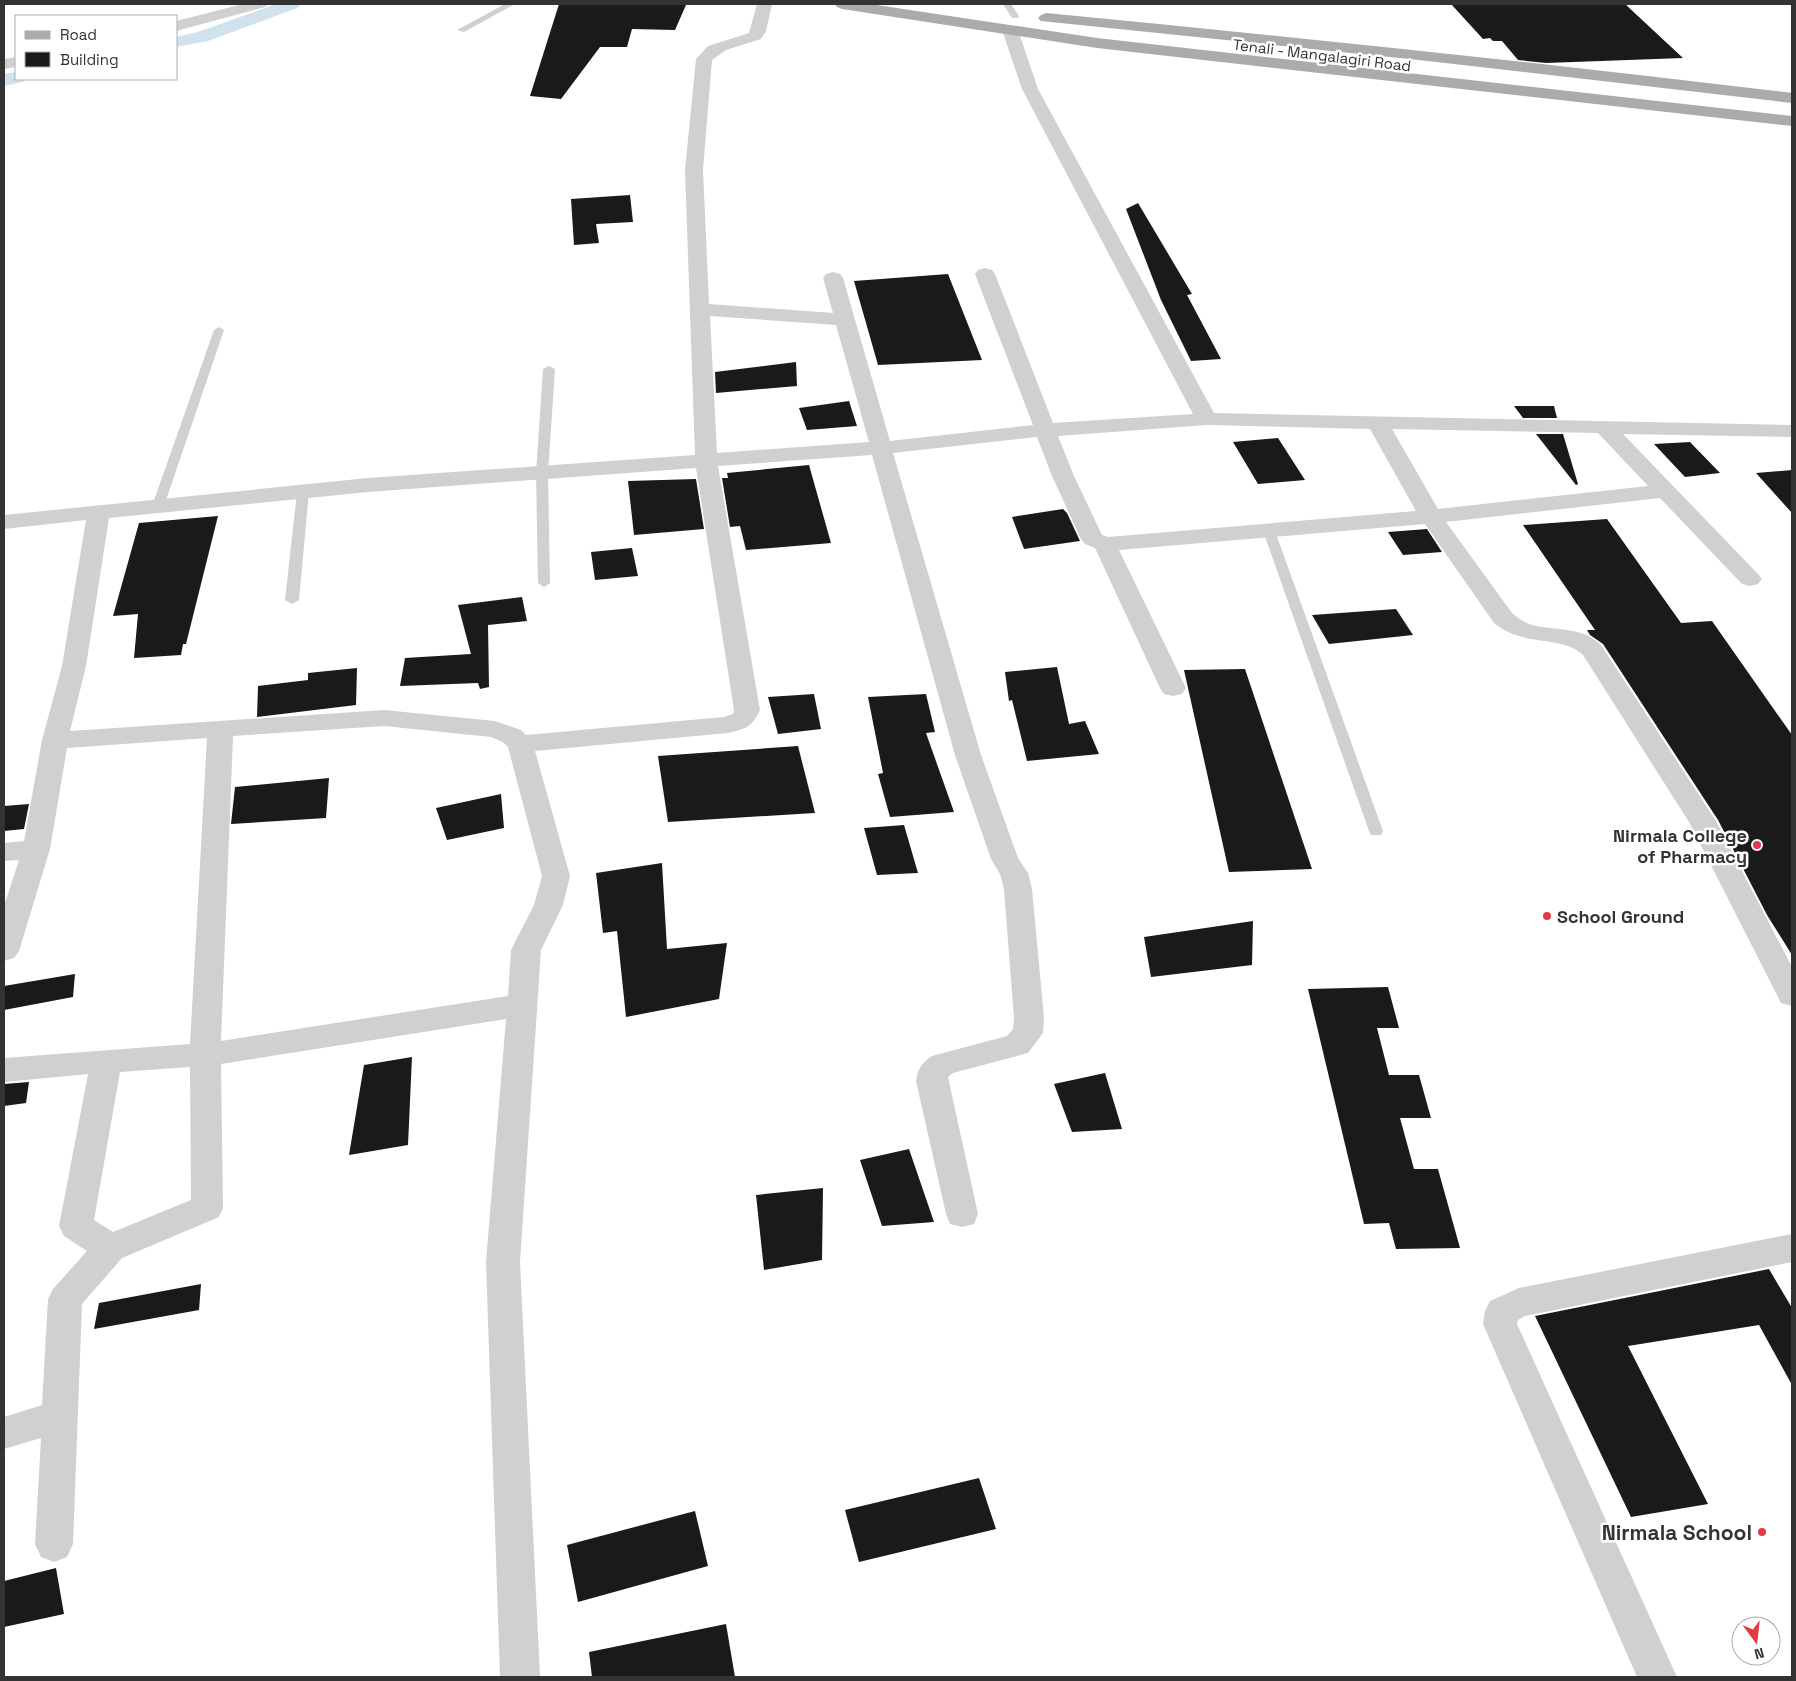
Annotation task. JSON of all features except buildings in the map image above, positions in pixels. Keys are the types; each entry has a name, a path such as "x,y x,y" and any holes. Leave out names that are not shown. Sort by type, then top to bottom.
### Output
{"main road":[{"path":"842,4 1011,17 1097,44 1609,99 1792,121"},
{"path":"859,4 1192,32 1626,78 1792,98"},
{"name":"Tenali - Mangalagiri Road","path":"859,4 1266,48 1792,114"}],"street":[{"path":"178,25 260,4"},
{"path":"520,744 728,724 743,719 746,710 706,462 694,170 704,59 707,53 718,47 755,36 758,32 764,4"},
{"path":"1011,17 1030,89 1207,419"},
{"path":"985,274 1063,476 1093,539 1105,544 1431,517 1664,490"},
{"path":"833,278 968,755 1005,859 1014,874 1018,889 1029,1018 1028,1033 1017,1045 943,1064 933,1072 932,1081 962,1214"},
{"path":"700,309 844,320"},
{"path":"4,522 303,492 880,448 1046,430 1207,419 1605,428 1788,436"},
{"path":"1378,424 1431,517 1503,618 1512,627 1528,633 1582,641 1592,650 1702,821 1792,995"},
{"path":"1605,428 1750,578"},
{"path":"4,951 36,849 54,740 74,666 99,512"},
{"path":"1105,544 1173,688"},
{"path":"54,740 384,718 494,729 512,736 520,744 556,876 555,888 548,908 526,950 503,1262 520,1677"},
{"path":"54,1544 64,1299 110,1248 207,1208 205,1055 220,729"},
{"path":"4,852 36,849"},
{"path":"4,1070 205,1055 522,1005"},
{"path":"106,1061 76,1226 110,1248"},
{"path":"1657,1677 1500,1324 1502,1311 1518,1303 1792,1248"},
{"path":"4,1433 60,1416"}],"lane":[{"path":"461,30 511,4"},
{"path":"158,506 219,330"},
{"path":"544,583 542,473 548,369"},
{"path":"292,600 303,492"},
{"path":"1269,531 1376,831"}],"waterway":[{"path":"178,42 202,37 291,4"},
{"path":"4,80 15,78"}],"place":[{"name":"Nirmala College of Pharmacy","path":"1757,845"},
{"name":"School Ground","path":"1547,916"},
{"name":"Nirmala School","path":"1762,1532"}]}
